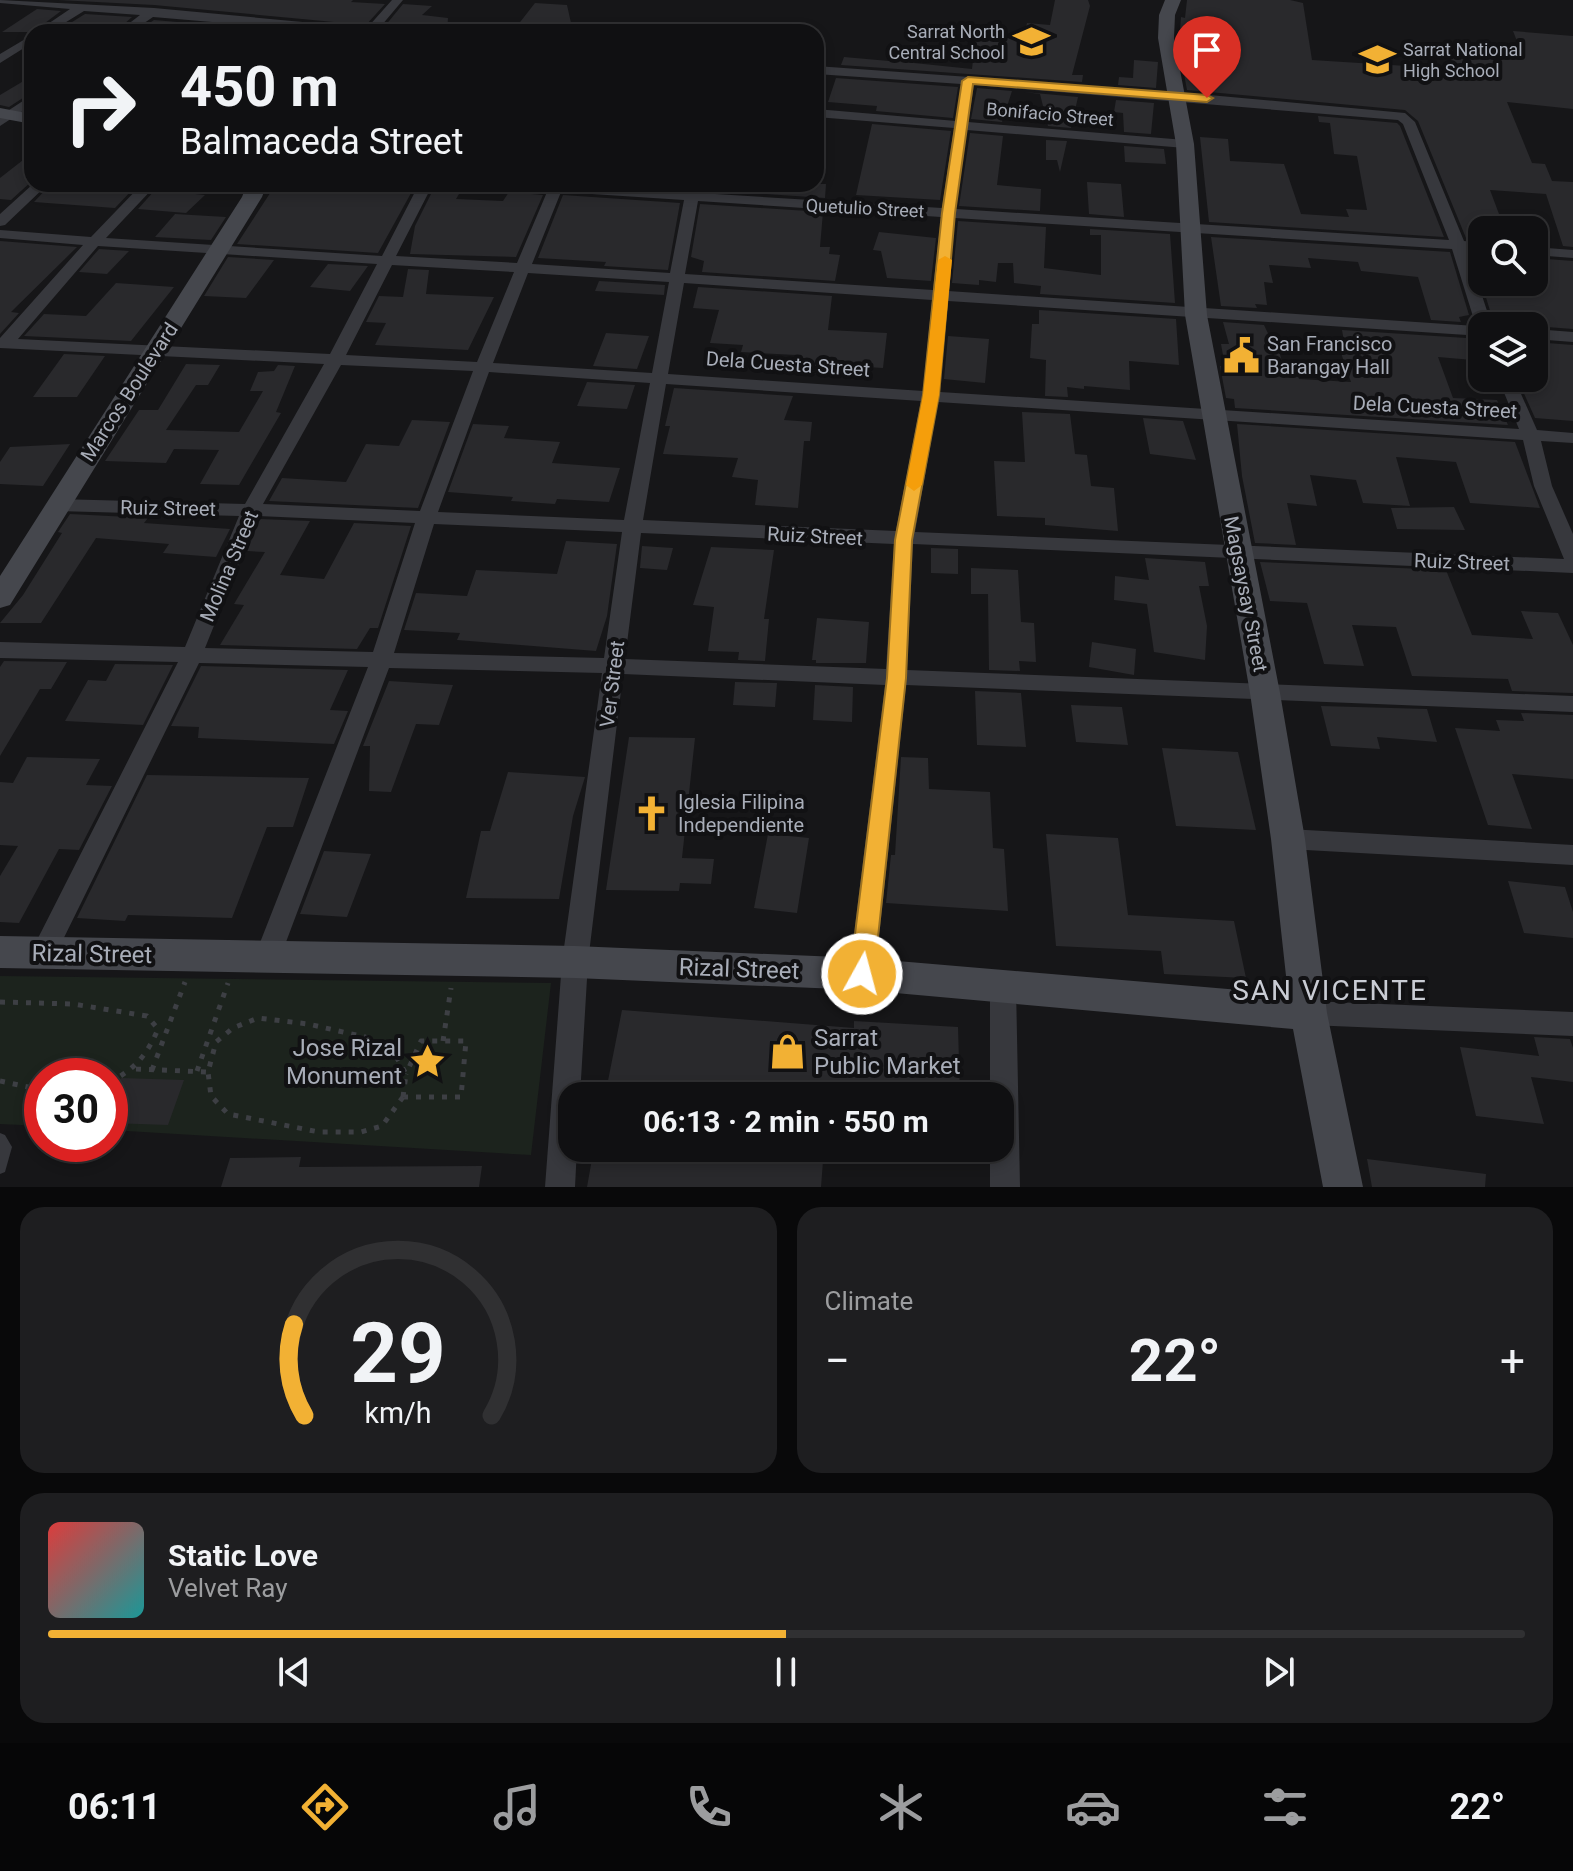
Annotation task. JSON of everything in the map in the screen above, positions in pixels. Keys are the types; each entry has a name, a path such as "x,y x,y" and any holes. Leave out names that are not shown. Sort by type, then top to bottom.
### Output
{"main road":[{"name":"Magsaysay Street","path":"1173,0 1165,26 1185,144 1196,315 1265,693 1288,839 1309,1013 1343,1187"},
{"path":"3,117 24,118"},
{"name":"Marcos Boulevard","path":"0,598 157,350 252,192"},
{"name":"Rizal Street","path":"0,952 575,962 862,974 1309,1013"}],"street":[{"path":"0,0 260,24"},
{"path":"135,24 169,0"},
{"path":"376,24 398,0"},
{"path":"0,7 11,1"},
{"path":"55,24 80,8"},
{"path":"221,24 226,20"},
{"path":"0,40 24,41"},
{"path":"0,59 24,45"},
{"path":"824,71 1396,115 1409,122 1458,245 1478,312"},
{"path":"862,974 896,678 904,540 931,395 948,213 968,81"},
{"path":"3,117 24,104"},
{"name":"Bonifacio Street","path":"824,114 1185,144"},
{"path":"0,222 32,192"},
{"path":"3,343 142,192"},
{"name":"Molina Street","path":"43,954 192,655 251,510 335,360 384,259 422,192"},
{"path":"267,958 381,661 426,519 554,192"},
{"name":"Ver Street","path":"560,1187 575,962 632,527 693,192"},
{"name":"Quetulio Street","path":"705,192 948,213 1468,246"},
{"path":"0,234 217,252 384,259 942,295 1196,315 1468,327"},
{"path":"1548,252 1573,254"},
{"path":"1548,335 1573,337"},
{"name":"Dela Cuesta Street","path":"3,343 483,367 1573,438"},
{"path":"1512,392 1530,434 1543,486 1573,557"},
{"name":"Ruiz Street","path":"57,505 251,510 1573,566"},
{"path":"0,650 615,666 1573,704"},
{"path":"1288,839 1573,855"},
{"path":"1003,986 1005,1187"},
{"name":"Rizal Street","path":"1309,1013 1573,1024"}],"lane":[{"path":"0,1140 5,1147 0,1167"}],"path":[{"path":"152,1070 195,956"},
{"path":"197,1071 229,982 267,958"},
{"path":"443,1041 456,961"},
{"path":"0,1002 73,1004 147,1016 158,1029 148,1055 128,1073"},
{"path":"403,1097 461,1097 466,1041 421,1041 406,1074 403,1097 382,1126 361,1132 319,1132 228,1114 211,1096 208,1072 216,1042 233,1028 258,1018 308,1024 365,1037 393,1051 406,1074"},
{"path":"136,1069 208,1072"},
{"path":"0,1081 24,1086"}],"shaded area":[{"path":"0,976 551,983 531,1155 128,1131 128,1058 24,1058 24,1125 0,1124"}],"building":[{"path":"58,0 353,0 351,2 385,4 367,24 154,5"},
{"path":"1055,0 1088,0 1090,6 1072,75 1083,75 1082,82 841,65 844,57 889,61 891,56 916,59 914,63 972,69 976,34 1024,36 1027,23 1050,25"},
{"path":"1187,0 1290,0 1303,3 1312,60 1454,69 1447,48 1522,54 1513,31 1573,36 1573,109 1507,102 1532,163 1545,164 1552,181 1573,182 1573,247 1563,246 1546,194 1490,190 1500,216 1468,216 1466,238 1418,121 1405,110 1187,90 1179,47 1181,17 1185,18"},
{"path":"535,3 567,5 571,24 519,24"},
{"path":"403,4 432,6 422,15 448,18 448,24 387,24"},
{"path":"37,9 61,11 44,24 24,24 24,32 2,32"},
{"path":"85,14 132,17 124,24 69,24"},
{"path":"154,20 201,24 148,24"},
{"path":"1134,60 1158,62 1156,88 1118,85 1119,77 1133,78"},
{"path":"836,78 958,87 953,118 876,111 877,106 828,102"},
{"path":"24,81 24,97 9,107 0,105 0,95"},
{"path":"977,88 1012,91 1002,122 971,119"},
{"path":"1024,92 1078,97 1071,128 1048,126 1040,94"},
{"path":"1116,100 1154,103 1151,134 1124,132 1123,113 1114,112"},
{"path":"1318,116 1397,123 1444,237 1209,222 1200,137 1228,139 1230,161 1284,164 1301,214 1349,217 1346,209 1367,210 1357,156 1334,154 1330,123 1319,122"},
{"path":"872,124 951,131 940,200 856,195"},
{"path":"970,133 1003,136 997,185 1041,189 1040,211 959,206"},
{"path":"1046,140 1067,141 1060,172 1057,160 1046,160"},
{"path":"1124,146 1164,149 1166,164 1125,162"},
{"path":"24,159 24,188 11,200 0,199 0,178"},
{"path":"1087,182 1121,184 1124,217 1089,214"},
{"path":"826,184 825,198 734,192 824,192"},
{"path":"43,192 130,192 115,208 34,202"},
{"path":"153,192 205,195 186,213 138,209"},
{"path":"271,192 412,192 378,253 237,244"},
{"path":"432,192 460,192 456,199 503,201 509,192 543,195 516,257 410,254 415,226"},
{"path":"563,195 680,203 668,270 538,258"},
{"path":"700,204 823,212 820,247 830,247 829,254 840,255 835,281 702,272 704,261 691,257"},
{"path":"175,214 226,217 211,240 155,237"},
{"path":"958,221 1046,227 1044,268 1101,275 1101,235 1090,235 1090,229 1170,234 1175,303 1040,294 1041,286 1014,283 1013,263 998,263 996,282 979,280 979,285 952,283"},
{"path":"879,232 936,238 931,281 887,278 881,251 873,250"},
{"path":"1211,237 1450,252 1468,315 1459,317 1461,322 1431,320 1418,277 1361,271 1358,262 1308,258 1311,268 1269,265 1273,283 1264,282 1267,305 1255,304 1257,308 1221,306"},
{"path":"0,241 77,247 11,312 19,313 0,334"},
{"path":"99,249 129,251 107,274 79,272"},
{"path":"228,257 274,260 246,298 204,296"},
{"path":"1548,259 1573,261 1573,329 1548,327 1548,312 1490,312 1486,296 1548,296"},
{"path":"328,264 368,266 350,291 310,287"},
{"path":"408,269 429,270 426,294 494,297 468,350 375,345 386,323 366,322 379,296 403,297"},
{"path":"599,281 665,285 664,295 595,291"},
{"path":"116,283 174,287 131,341 24,336 44,314 86,316"},
{"path":"698,287 832,296 828,330 887,333 883,368 820,364 818,374 792,373 796,355 741,352 743,345 710,343 719,310 693,308"},
{"path":"1039,310 1176,319 1179,365 1129,361 1130,390 1067,387 1068,397 1045,396 1046,360 1030,358 1032,324 1039,324"},
{"path":"1223,322 1264,325 1274,346 1278,347 1284,369 1296,370 1299,379 1351,382 1341,353 1346,353 1342,330 1466,338 1468,360 1438,357 1453,398 1497,400 1508,425 1235,408 1234,399 1226,398 1220,366 1225,366 1221,344 1229,344"},
{"path":"606,333 649,336 637,369 593,366"},
{"path":"948,336 989,339 985,383 944,379"},
{"path":"1548,343 1573,345 1573,421 1535,418 1523,392 1548,392"},
{"path":"64,354 105,356 77,397 33,397"},
{"path":"186,364 220,365 208,385 196,385 166,430 239,432 263,391 250,391 258,372 274,371 278,365 295,366 276,412 281,413 239,485 200,484 219,450 174,449 166,463 105,461 139,410 158,410"},
{"path":"587,382 635,385 627,409 577,406"},
{"path":"674,388 793,396 784,420 812,422 810,441 804,441 798,508 755,505 758,480 732,477 738,458 663,454 670,426 665,426"},
{"path":"1022,412 1070,414 1075,454 1087,455 1091,486 1114,488 1118,531 1045,525 1045,518 997,516 994,461 1025,462"},
{"path":"1143,418 1183,421 1196,460 1150,454"},
{"path":"412,420 450,422 418,508 269,501 282,478 346,482 366,444 399,446"},
{"path":"473,424 509,426 504,438 560,442 552,463 620,468 609,502 557,499 555,504 448,492"},
{"path":"1237,424 1515,442 1540,508 1470,503 1456,462 1396,457 1410,506 1363,503 1356,480 1310,475 1317,506 1287,503 1296,545 1255,543 1242,476"},
{"path":"70,444 43,486 0,484 0,462 10,447"},
{"path":"1454,507 1465,530 1397,529 1391,508"},
{"path":"70,514 148,518 144,523 230,529 216,557 163,553 169,544 96,538 41,623 0,623 23,595 62,533 58,532"},
{"path":"260,519 310,521 280,575 324,579 354,523 411,526 378,628 370,628 357,649 220,645 244,605 234,604 265,552 247,551"},
{"path":"566,541 617,544 607,616 596,651 457,640 460,633 404,630 416,593 467,596 476,570 557,574"},
{"path":"642,546 673,548 667,570 640,568"},
{"path":"711,547 774,550 764,619 769,619 765,661 738,660 739,652 708,651 714,607 693,605"},
{"path":"931,548 958,549 958,574 931,573"},
{"path":"1145,558 1205,562 1209,586 1199,586 1207,626 1205,660 1154,652 1147,604 1114,600 1115,576 1149,580"},
{"path":"1260,562 1446,570 1472,635 1533,639 1521,611 1558,613 1573,645 1573,693 1512,691 1508,679 1412,676 1396,627 1352,625 1364,666 1324,664 1307,603 1270,601"},
{"path":"971,568 1018,570 1021,622 1034,623 1036,662 1019,661 1020,671 989,670 988,594 971,594"},
{"path":"817,618 869,622 866,663 816,663 812,660"},
{"path":"1092,642 1136,649 1134,675 1089,667"},
{"path":"4,661 67,662 51,689 40,689 0,756 0,667"},
{"path":"115,664 173,665 143,725 65,721 88,680 106,681"},
{"path":"201,666 348,670 330,710 348,711 334,744 198,738 199,727 171,726"},
{"path":"389,681 453,685 439,725 416,724 391,792 369,791 370,746 363,746"},
{"path":"735,682 777,683 775,707 733,705"},
{"path":"815,685 853,687 852,722 813,720"},
{"path":"975,691 1021,693 1026,747 977,745"},
{"path":"1071,705 1122,707 1128,745 1076,742"},
{"path":"1321,706 1427,709 1437,742 1377,737 1380,749 1331,746"},
{"path":"1521,713 1573,715 1573,779 1512,774 1532,829 1488,825 1455,728 1500,731 1496,720 1524,721"},
{"name":"Iglesia Filipina Independiente","path":"629,737 695,738 682,858 714,859 711,884 680,883 679,891 606,890"},
{"path":"1162,748 1238,752 1256,830 1176,826"},
{"path":"27,757 100,759 86,785 112,786 79,850 59,849 19,923 0,922 0,876 18,846 0,845 0,782 13,783"},
{"path":"901,757 928,758 929,789 990,792 993,848 1004,849 1008,911 886,903 891,855 895,855"},
{"path":"508,772 585,777 573,816 559,899 466,898 481,831 490,831"},
{"path":"147,775 309,778 293,827 267,827 232,918 128,915 125,921 77,918"},
{"path":"768,834 809,838 797,913 754,908"},
{"path":"1046,834 1118,838 1128,915 1234,921 1246,978 1164,974 1161,951 1056,946"},
{"path":"324,851 371,854 347,917 300,914"},
{"path":"1508,881 1565,887 1573,912 1573,938 1524,933"},
{"path":"622,1010 854,1028 854,1021 958,1027 960,1082 608,1082"},
{"path":"1534,1037 1570,1039 1573,1048 1573,1082 1531,1077 1544,1124 1476,1116 1460,1047 1539,1056"},
{"path":"128,1078 184,1080 168,1125 128,1124"},
{"path":"301,1157 299,1167 482,1166 479,1187 221,1187 230,1158"},
{"path":"1367,1159 1486,1174 1485,1187 1372,1187"},
{"path":"591,1162 823,1162 821,1187 587,1187"}],"slow traffic":[{"path":"914,485 931,395 945,260"}],"place":[{"name":"Sarrat North Central School","path":"1031,41"},
{"name":"Sarrat National High School","path":"1377,59"},
{"name":"San Francisco Barangay Hall","path":"1241,356"},
{"name":"Iglesia Filipina Independiente","path":"652,814"},
{"name":"Sarrat Public Market","path":"788,1052"},
{"name":"Jose Rizal Monument","path":"428,1062"}],"district":[{"name":"SAN VICENTE","path":"1330,990"}],"route":[{"path":"862,974 896,678 904,540 931,395 948,213 968,81 1207,98"}]}
